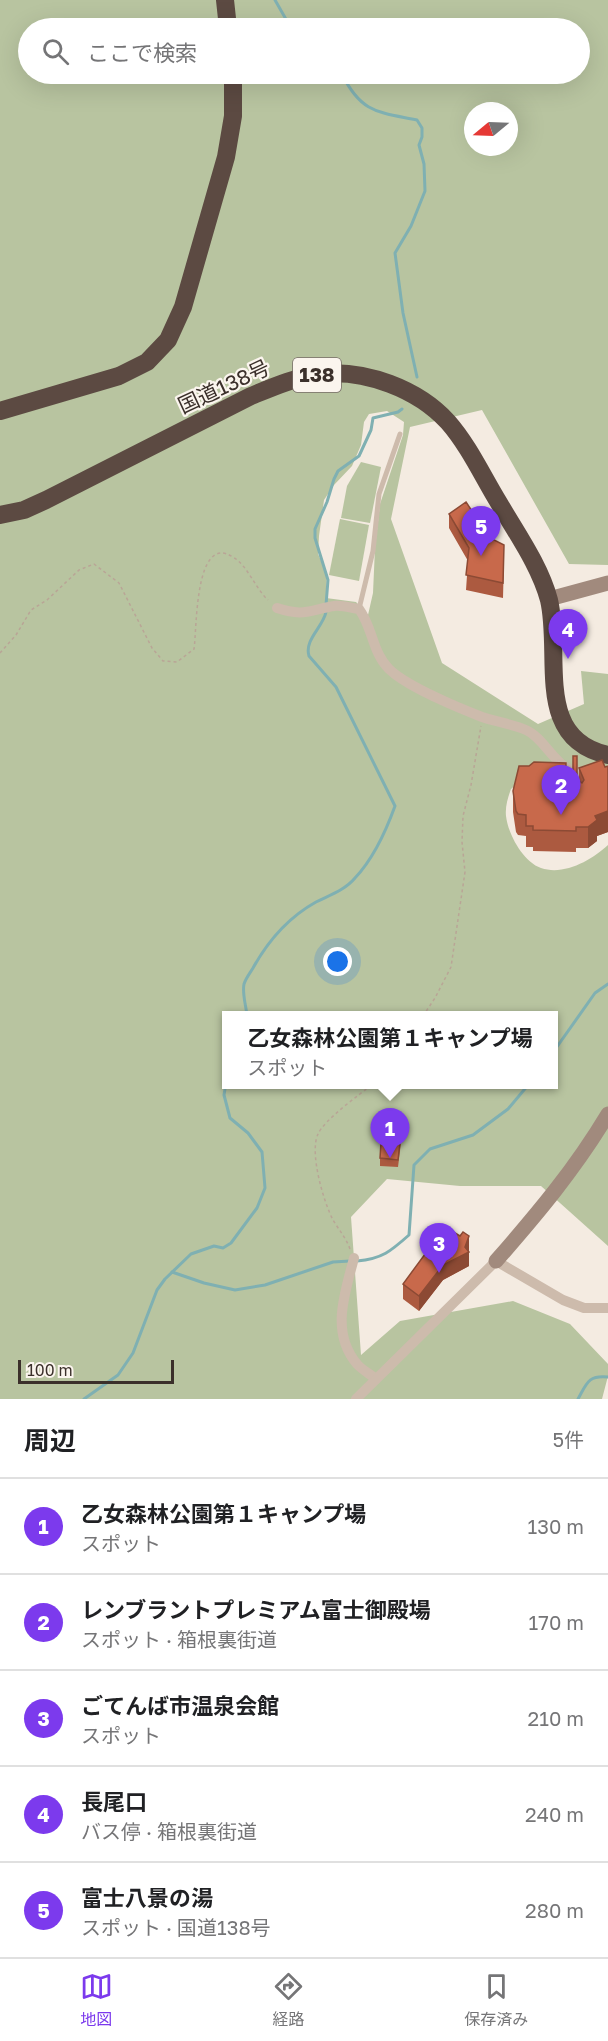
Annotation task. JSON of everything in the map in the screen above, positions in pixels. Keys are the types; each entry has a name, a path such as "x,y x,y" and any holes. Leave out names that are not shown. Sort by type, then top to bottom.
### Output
{"highway":[{"path":"225,0 227,18"},
{"path":"0,411 119,376 147,362 168,340 183,307 226,157 234,116 233,84"},
{"name":"国道138号","path":"0,516 24,510 46,500 274,386 321,374 343,373 389,384 431,407 448,422 462,441 532,560 549,599"},
{"name":"138","path":"549,599 553,624 556,696 562,721 581,746 608,756"}],"street":[{"path":"549,599 608,583"},
{"path":"277,608 302,614 333,607 359,609 370,627 379,657 390,670 424,690 482,717 514,725 531,733 557,761 570,771 586,771 596,767 608,756"},
{"path":"356,1399 496,1261 549,1201 592,1141 608,1114"},
{"path":"354,1258 342,1301 343,1335 347,1348 357,1365 376,1378"},
{"path":"496,1261 563,1300 584,1308 608,1308"}],"lane":[{"path":"359,609 373,551 379,494 400,434"}],"path":[{"path":"0,653 16,635 31,610 47,600 79,570 94,564 119,583 152,648 163,661 177,662 194,648 199,586 209,561 217,554 225,552 235,558 258,591 277,608"},
{"path":"426,1011 451,967 465,872 462,842 463,816 471,785 482,717"},
{"path":"354,1258 326,1203 316,1161 315,1143 318,1133 355,1097 367,1089"}],"green space":[{"path":"0,0 608,0 608,565 569,564 482,410 410,427 391,519 442,663 538,724 584,704 581,671 608,674 608,765 585,777 579,777 560,769 521,781 511,789 506,813 507,823 517,846 528,860 541,868 559,870 577,865 608,845 608,1246 541,1186 460,1186 387,1179 351,1217 361,1355 400,1321 513,1301 570,1324 608,1364 608,1376 602,1399 0,1399","holes":["387,411 404,422 403,435 380,504 373,593 368,615 356,602 326,598 327,574 318,554 324,500 334,485 352,466 361,445 364,422 369,414"]},
{"path":"361,462 381,467 370,523 341,518 347,486"},
{"path":"340,519 369,525 359,581 329,575"}],"building":[{"path":"466,502 490,538 504,545 503,583 466,575 469,548 449,514"},
{"path":"573,756 577,756 577,779 582,783 584,780 579,768 602,760 605,767 608,766 608,811 595,816 597,820 588,827 576,827 576,831 533,830 533,826 526,826 526,815 518,814 516,811 513,791 519,766 529,766 534,762 566,763 565,787 573,779"},
{"path":"386,1133 401,1134 398,1160 380,1158 381,1143 384,1143"},
{"path":"445,1227 460,1236 463,1232 469,1236 465,1247 469,1252 443,1265 419,1296 403,1284"}],"waterway":[{"path":"275,0 285,18"},
{"path":"347,84 356,97 372,109 417,120 422,128 419,145 424,164 425,191 411,226 395,253 403,313 417,377"},
{"path":"326,605 328,580 315,538 315,529 334,479 338,471 359,456 371,430 373,418 402,409"},
{"path":"246,1011 244,984 265,948 297,915 342,889 355,878 368,862 395,806 336,687 309,656 309,644 326,612"},
{"path":"558,1045 595,993 608,984"},
{"path":"84,1399 118,1375 133,1353 157,1290 165,1279 191,1254 214,1246 223,1248 231,1243 257,1208 265,1188 262,1152 248,1133 230,1118 224,1095 225,1089"},
{"path":"357,1261 386,1253 409,1235 414,1165 430,1149 473,1135 508,1109 525,1089"},
{"path":"172,1272 235,1290 265,1285 333,1262 350,1261"},
{"path":"578,1399 589,1381 596,1377 608,1377"}],"place":[{"name":"富士八景の湯","path":"481,556"},
{"name":"長尾口","path":"568,659"},
{"name":"レンブラントプレミアム富士御殿場","path":"561,815"},
{"name":"乙女森林公園第１キャンプ場","path":"390,1158"},
{"name":"ごてんば市温泉会館","path":"439,1273"}]}
